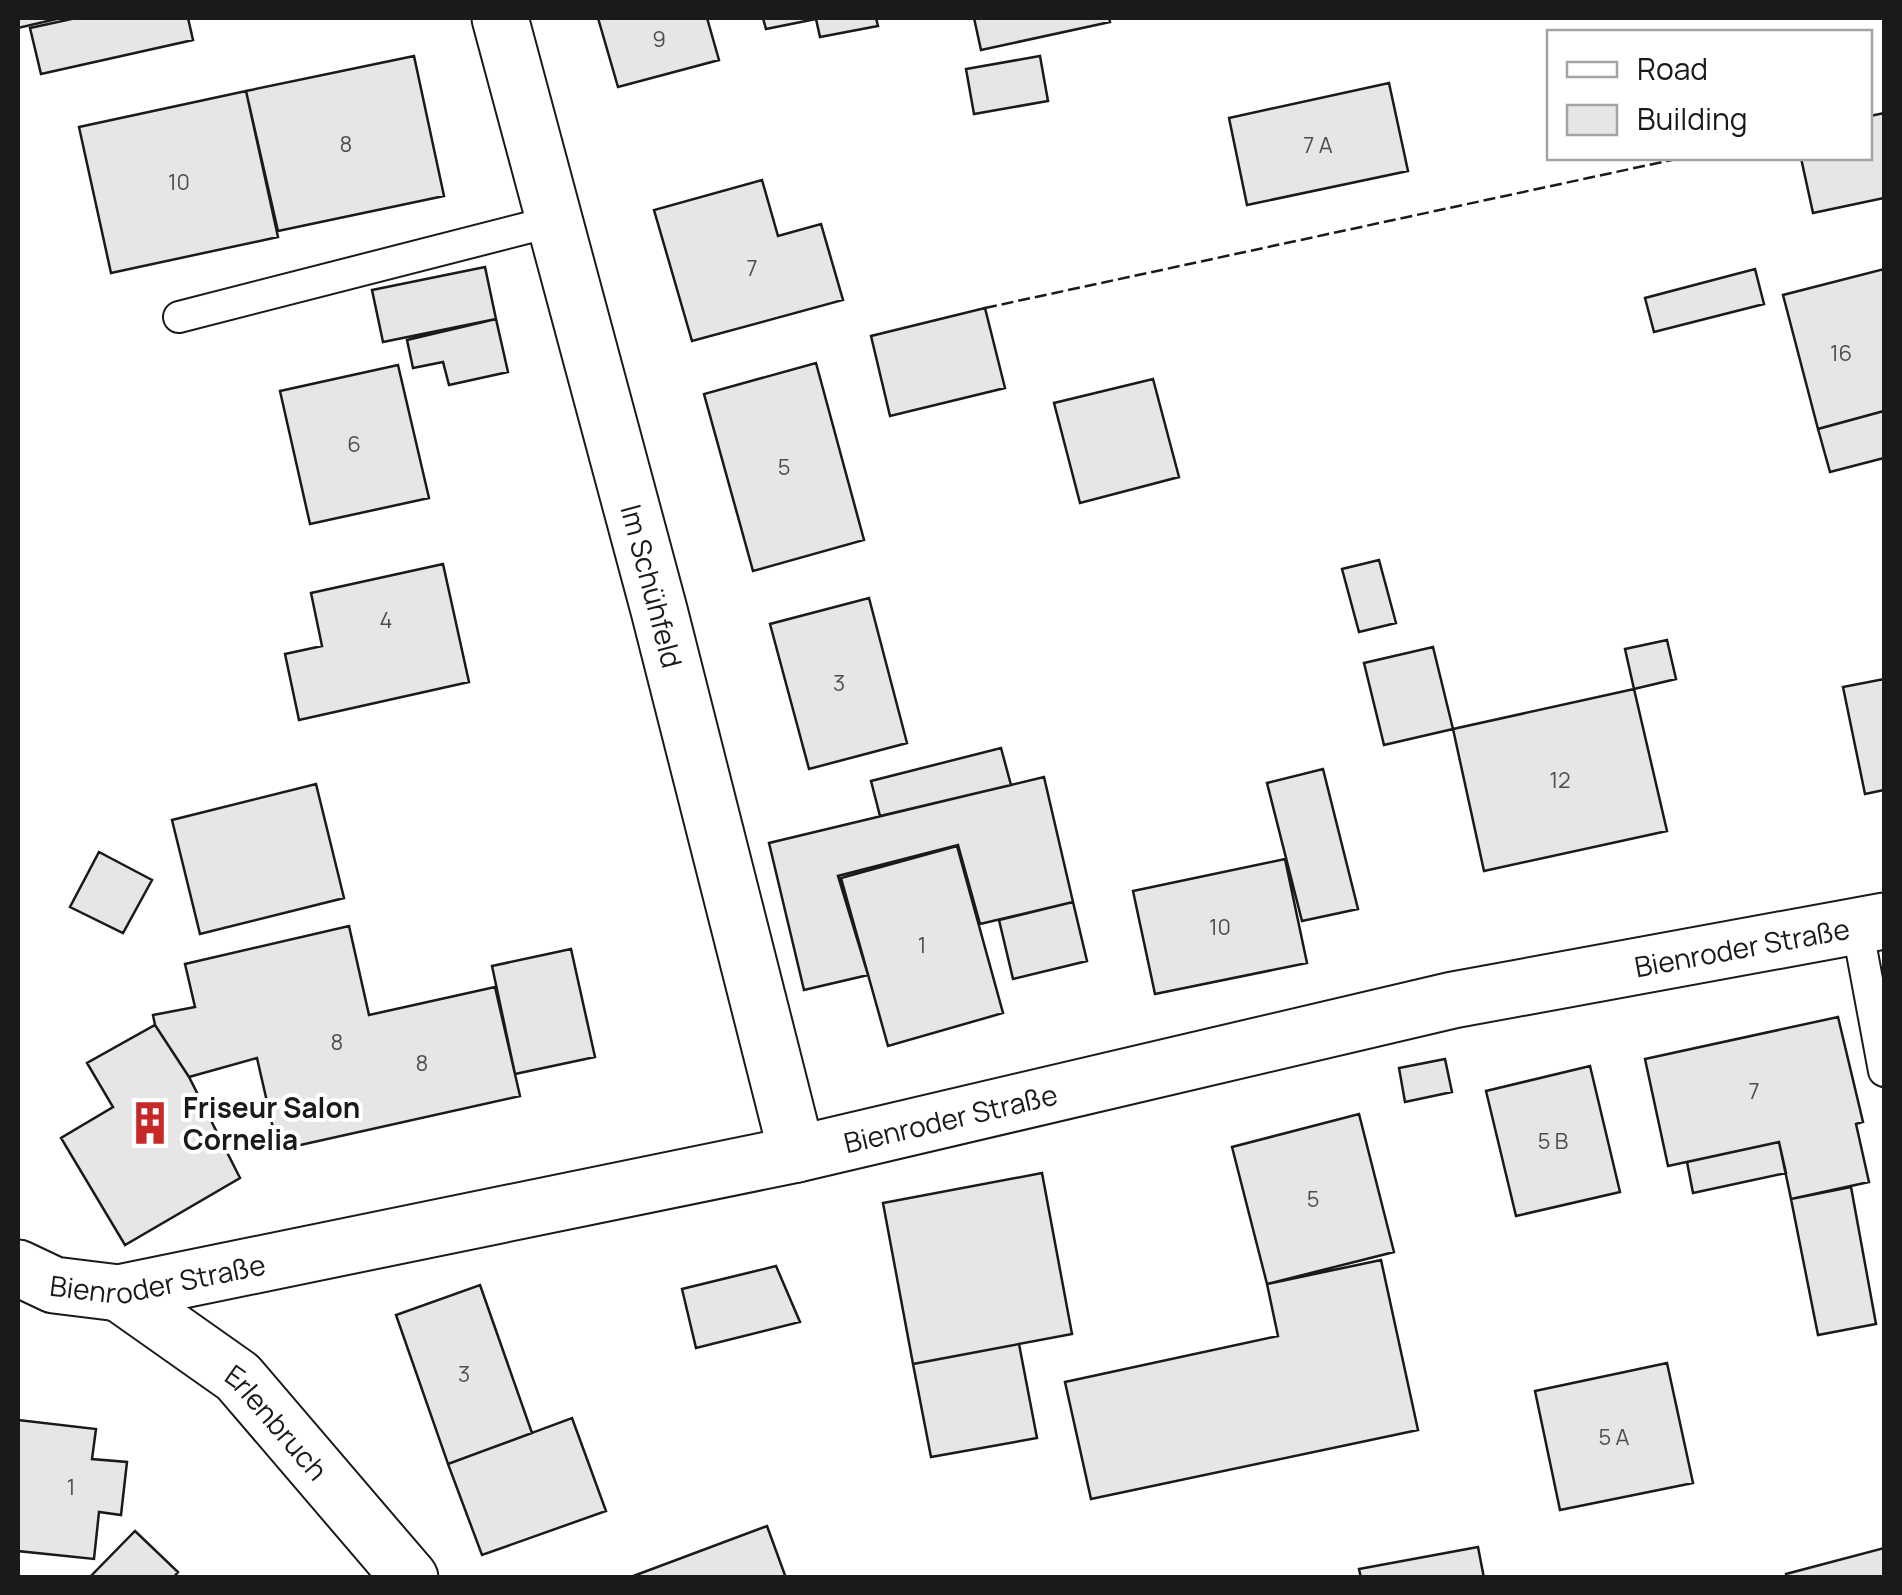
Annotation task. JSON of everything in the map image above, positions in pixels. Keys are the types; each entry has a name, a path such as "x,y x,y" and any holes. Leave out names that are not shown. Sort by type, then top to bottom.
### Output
{"street":[{"name":"Im Schühfeld","path":"500,18 659,610 797,1154"},
{"name":"Bienroder Straße","path":"18,1268 54,1285 119,1293 797,1154 1453,1000 1871,923"},
{"name":"Erlenbruch","path":"119,1293 238,1378 410,1578"}],"lane":[{"path":"179,318 554,221"},
{"path":"1871,923 1884,1071"}],"building":[{"path":"18,18 61,18 18,28"},
{"path":"76,18 188,18 193,40 41,74 30,28"},
{"path":"598,18 707,18 719,60 618,87"},
{"path":"763,18 876,18 878,26 820,37 816,19 766,29"},
{"path":"974,18 1109,18 1110,22 981,50"},
{"path":"414,56 444,196 278,231 246,91"},
{"path":"1040,56 1048,101 974,114 966,69"},
{"path":"1389,83 1408,171 1247,205 1229,118"},
{"path":"246,91 278,237 111,273 79,127"},
{"path":"1884,113 1884,198 1813,213 1801,160 1872,160 1872,116"},
{"path":"762,180 778,236 821,224 843,300 692,341 654,210"},
{"path":"485,267 496,319 383,342 372,290"},
{"path":"1755,269 1764,304 1654,332 1645,298"},
{"path":"1884,269 1884,411 1818,429 1783,295"},
{"path":"985,308 1005,388 890,416 871,336"},
{"path":"496,319 508,372 449,385 443,362 413,368 407,340"},
{"path":"816,363 864,540 753,571 704,394"},
{"path":"398,365 429,498 310,524 280,391"},
{"path":"1153,379 1179,477 1080,503 1054,403"},
{"path":"1884,411 1884,458 1830,472 1818,429"},
{"path":"1379,560 1396,623 1359,632 1342,569"},
{"path":"443,564 469,682 299,720 285,654 322,646 311,593"},
{"path":"869,598 907,743 809,769 770,624"},
{"path":"1667,640 1676,679 1634,689 1625,649"},
{"path":"1433,647 1453,729 1384,745 1364,663"},
{"path":"1884,679 1884,790 1865,794 1843,687"},
{"path":"1634,689 1667,831 1484,871 1453,729"},
{"path":"1001,748 1011,785 880,816 871,781"},
{"path":"1323,769 1358,909 1302,921 1267,783"},
{"path":"1044,777 1073,902 980,924 958,845 838,876 868,975 804,990 769,843"},
{"path":"316,784 344,898 200,934 172,820"},
{"path":"957,846 1003,1013 888,1046 841,878"},
{"path":"99,852 152,880 123,933 70,907"},
{"path":"1285,859 1307,963 1155,994 1133,891"},
{"path":"1073,902 1087,961 1013,979 999,920"},
{"path":"349,926 369,1015 495,987 520,1096 278,1150 257,1058 189,1077 155,1025 153,1015 195,1007 185,964"},
{"path":"571,949 595,1057 515,1074 492,966"},
{"path":"1838,1017 1863,1122 1856,1124 1869,1182 1791,1199 1779,1142 1668,1166 1645,1059"},
{"name":"Friseur Salon Cornelia","path":"155,1025 189,1077 240,1178 125,1245 61,1138 113,1107 87,1063"},
{"path":"1445,1059 1452,1092 1405,1102 1399,1068"},
{"path":"1590,1066 1620,1192 1516,1216 1486,1091"},
{"path":"1359,1114 1394,1252 1267,1284 1232,1147"},
{"path":"1779,1142 1786,1173 1693,1193 1687,1162"},
{"path":"1042,1173 1072,1334 913,1364 883,1203"},
{"path":"1851,1187 1876,1324 1818,1335 1791,1199"},
{"path":"1381,1260 1418,1430 1091,1499 1065,1382 1278,1336 1267,1284"},
{"path":"776,1266 800,1322 696,1348 682,1289"},
{"path":"480,1285 532,1433 448,1464 396,1315"},
{"path":"1019,1344 1037,1438 931,1457 913,1364"},
{"path":"1667,1363 1693,1483 1560,1510 1535,1391"},
{"path":"572,1418 606,1511 482,1555 448,1464"},
{"path":"18,1420 96,1429 92,1459 127,1462 121,1515 99,1512 94,1559 18,1551"},
{"path":"767,1526 786,1578 628,1578"},
{"path":"135,1531 178,1572 173,1578 89,1578"},
{"path":"1478,1547 1484,1578 1361,1578 1359,1569"},
{"path":"1884,1548 1884,1578 1787,1578 1786,1574"}],"fence":[{"path":"985,308 1672,160"}],"place":[{"name":"Friseur Salon Cornelia","path":"150,1123"}]}
